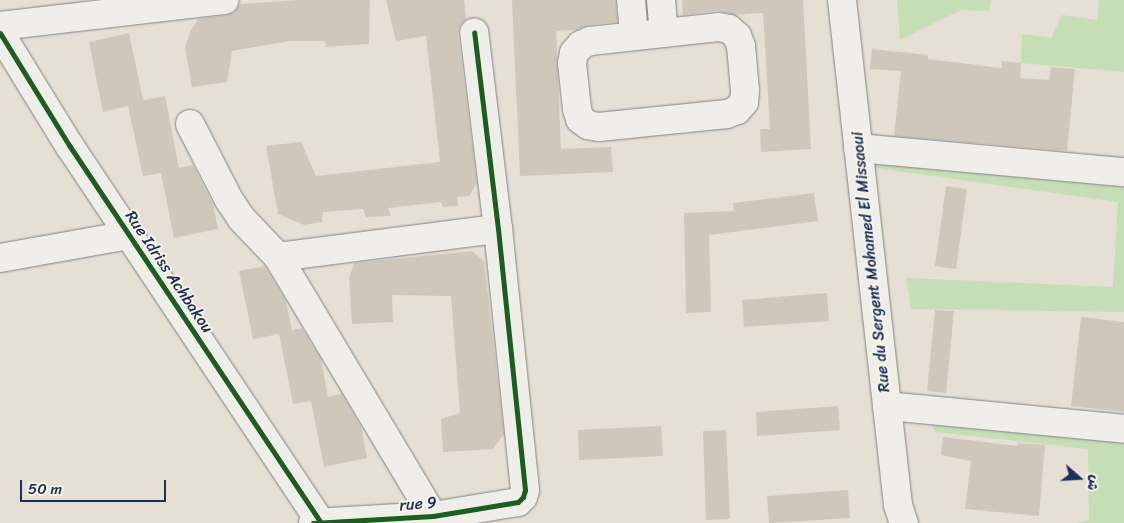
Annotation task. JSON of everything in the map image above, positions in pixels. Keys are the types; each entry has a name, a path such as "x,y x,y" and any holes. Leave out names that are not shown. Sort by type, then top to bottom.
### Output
{"street":[{"path":"0,26 225,0"},
{"path":"631,0 634,36"},
{"path":"661,0 664,33"},
{"name":"Rue du Sergent Mohamed El Missaoui","path":"842,0 898,506 904,523"},
{"path":"718,27 728,29 737,36 741,46 745,91 744,102 737,110 727,114 599,127 588,125 580,119 577,109 572,63 574,53 581,45 590,41 664,33 718,27"},
{"path":"278,257 498,229 474,32"},
{"name":"Rue Idriss Achbakou","path":"0,33 69,145 318,523"},
{"path":"190,124 228,200 241,218 278,257 433,516"},
{"path":"858,148 1124,172"},
{"name":"rue 9","path":"318,523 433,516 518,502 523,497 525,490 498,229"},
{"path":"0,258 128,235"},
{"path":"887,406 1124,429"}],"green space":[{"path":"897,0 991,0 989,11 961,10 900,40"},
{"path":"1099,0 1124,0 1124,72 1021,63 1022,34 1051,38 1062,15 1097,20"},
{"path":"865,136 1124,158 1124,312 911,309 906,278 1113,287 1118,202 868,167"},
{"path":"921,397 1124,416 1124,523 1076,523 1089,520 1088,449 935,432"}],"building":[{"path":"299,0 370,0 369,44 326,47 325,41 290,41 232,51 227,82 192,87 185,47 191,30 198,19 227,15 235,12 240,4"},
{"path":"386,0 464,0 466,19 460,25 458,34 477,183 469,196 457,197 458,206 443,207 441,202 388,208 391,216 366,217 363,209 323,212 322,222 304,225 278,214 266,146 301,142 316,176 440,162 426,36 396,41"},
{"path":"512,0 616,0 617,22 588,25 577,30 556,31 561,149 611,147 613,172 520,176"},
{"path":"682,0 803,0 811,149 761,152 760,129 770,129 763,13 735,15 716,11 683,15"},
{"path":"129,33 143,100 165,96 179,168 193,165 213,204 218,229 174,238 161,173 143,176 128,106 103,112 89,42"},
{"path":"872,49 928,55 928,59 1002,68 1002,61 1021,63 1020,78 1049,80 1051,67 1075,69 1067,151 894,136 901,71 870,69"},
{"path":"946,186 967,189 956,269 935,266"},
{"path":"814,193 818,221 709,235 711,312 686,313 684,213 734,211 733,203"},
{"path":"472,251 484,261 504,434 493,449 443,452 441,419 460,413 451,296 392,295 393,322 352,324 349,278 354,263"},
{"path":"265,266 286,301 292,330 302,328 321,359 328,397 342,394 361,426 367,458 324,467 311,401 293,404 279,334 253,339 239,271"},
{"path":"827,293 829,321 744,327 742,300"},
{"path":"935,310 954,311 946,393 927,391"},
{"path":"1081,317 1124,322 1124,412 1071,406"},
{"path":"838,406 840,430 757,436 756,412"},
{"path":"661,426 663,456 579,460 578,430"},
{"path":"726,430 730,519 706,520 703,431"},
{"path":"943,437 1018,446 1018,443 1045,445 1039,516 965,509 971,461 941,455"},
{"path":"848,490 850,518 769,523 767,496"}],"cycle path":[{"path":"313,523 433,516 518,502 523,497 525,490 498,229 474,32"},
{"path":"0,33 69,145 321,523"}]}
